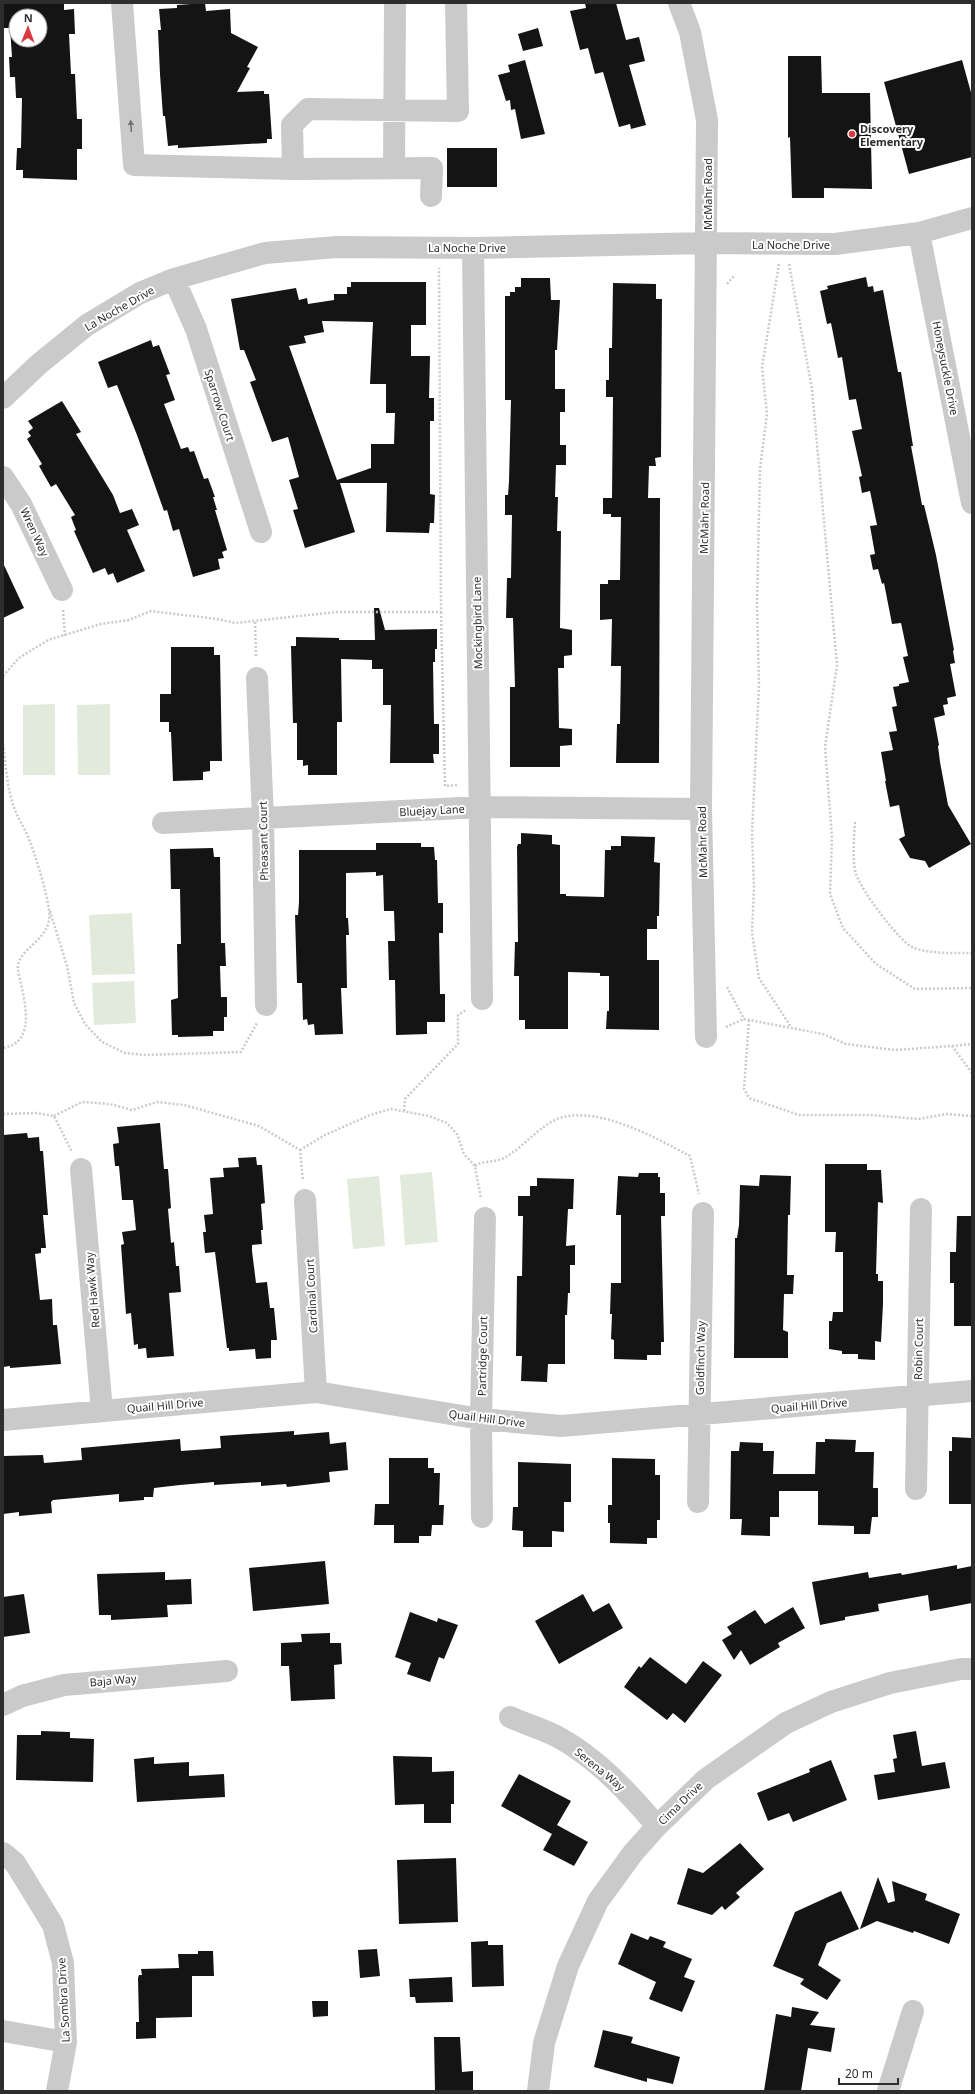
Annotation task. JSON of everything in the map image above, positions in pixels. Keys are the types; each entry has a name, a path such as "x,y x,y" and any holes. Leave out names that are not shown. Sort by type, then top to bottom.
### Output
{"street":[{"path":"122,3 134,165 293,168 432,168 431,196"},
{"path":"394,168 395,3"},
{"path":"293,168 292,125 308,109 458,111 456,3"},
{"name":"McMahr Road","path":"679,3 690,32 707,120 702,809 706,1037"},
{"name":"La Noche Drive","path":"3,398 39,364 87,325 140,293 174,279 265,253 336,247 472,248 707,243 782,254 835,244 919,233 972,218"},
{"name":"Honeysuckle Drive","path":"919,233 972,503"},
{"name":"Mockingbird Lane","path":"472,248 482,999"},
{"name":"Sparrow Court","path":"174,279 196,329 261,532"},
{"name":"Wren Way","path":"3,477 21,504 62,590"},
{"name":"Pheasant Court","path":"257,678 263,818 266,1005"},
{"name":"Bluejay Lane","path":"163,823 480,807 702,809"},
{"name":"Red Hawk Way","path":"81,1169 102,1411"},
{"name":"Cardinal Court","path":"305,1200 316,1392"},
{"name":"Robin Court","path":"916,1489 921,1209"},
{"name":"Goldfinch Way","path":"698,1502 703,1213"},
{"name":"Partridge Court","path":"482,1518 481,1419 485,1218"},
{"name":"Quail Hill Drive","path":"3,1420 316,1392 481,1419 561,1426 972,1391"},
{"name":"Cima Drive","path":"538,2091 544,2043 568,1966 598,1901 633,1852 656,1826 706,1779 786,1723 831,1702 890,1683 961,1669 972,1669"},
{"name":"Baja Way","path":"3,1705 22,1696 64,1684 227,1671"},
{"name":"Serena Way","path":"510,1717 558,1737 591,1758 628,1791 656,1826"},
{"name":"La Sombra Drive","path":"3,1853 15,1863 53,1925 63,1963 66,2042 57,2091"},
{"path":"888,2091 913,2011"},
{"path":"3,2031 66,2042"}],"path":[{"path":"782,254 812,389 837,664 825,747 832,837 830,894 843,928 876,964 915,989 972,988"},
{"path":"782,254 762,367 767,414 760,469 757,603 760,684 752,833 754,888 752,933 759,978 791,1028"},
{"path":"439,267 441,612 445,786 479,785"},
{"path":"726,292 727,284 734,276"},
{"path":"62,590 65,636"},
{"path":"3,676 19,658 48,640 101,624 129,620 151,611 217,619 235,623 255,622 293,615 336,612 441,612"},
{"path":"255,622 257,678"},
{"path":"3,744 15,810 27,835 66,966 74,1003 85,1024 102,1042 125,1053 145,1055 241,1052 266,1005"},
{"path":"855,822 854,838 856,874 878,913 913,948 941,953 972,952"},
{"path":"3,1048 17,1040 24,1031 27,1011 18,967 24,952 41,939 47,929 50,911"},
{"path":"723,982 744,1018 749,1020 823,1034 846,1044 895,1050 972,1044"},
{"path":"404,1111 405,1099 458,1044 458,1015 482,999"},
{"path":"749,1020 744,1089 749,1098 800,1114 872,1115 920,1119 946,1114 972,1116"},
{"path":"952,1046 972,1073"},
{"path":"3,1114 36,1113 54,1116 66,1108 82,1102 110,1104 132,1110 157,1102 184,1105 259,1126 300,1150"},
{"path":"300,1150 325,1135 370,1115 391,1109 429,1116 446,1123 456,1134 464,1154 475,1166 485,1218"},
{"path":"475,1166 481,1162 502,1159 526,1143 552,1122 569,1115 625,1124 690,1156 703,1213"},
{"path":"54,1116 81,1169"},
{"path":"300,1150 305,1200"}],"green space":[{"path":"55,704 55,775 23,775 23,705"},
{"path":"110,704 110,775 78,775 77,705"},
{"path":"132,913 135,974 92,975 89,915"},
{"path":"134,981 136,1023 94,1025 92,983"},
{"path":"432,1172 438,1242 405,1245 400,1175"},
{"path":"379,1176 385,1246 353,1249 347,1179"}],"building":[{"path":"3,3 59,3 64,4 64,10 74,9 75,34 69,34 71,74 75,74 77,119 82,119 82,149 77,149 77,180 23,178 23,170 16,170 17,148 21,148 22,98 16,98 15,77 10,77 9,57 12,57 11,48 48,48 48,8 8,8 8,28 4,28"},
{"path":"205,3 206,11 230,9 231,33 258,47 247,67 250,68 237,92 264,91 264,94 269,94 272,139 267,139 267,143 178,148 178,145 168,146 165,116 163,116 160,74 158,30 161,30 159,9 177,8 177,5"},
{"path":"585,3 616,3 626,40 639,37 645,61 629,65 646,125 631,129 630,124 619,127 603,72 595,74 588,48 580,50 570,11 586,8"},
{"path":"538,28 543,46 523,51 518,34"},
{"path":"788,56 821,56 822,93 870,93 872,189 824,188 824,198 792,198 790,137 788,138"},
{"path":"525,60 545,134 521,139 515,109 511,110 510,100 506,101 498,75 510,72 508,65"},
{"path":"962,60 972,96 972,157 909,174 884,82"},
{"path":"447,148 497,148 497,187 447,187"},
{"path":"866,277 868,287 873,286 874,292 883,290 898,372 901,372 913,446 911,446 922,505 924,505 936,555 954,650 955,663 950,664 956,696 947,698 948,704 943,705 945,715 934,718 948,805 971,844 929,868 925,861 910,858 899,839 905,836 899,805 890,807 885,781 881,752 893,750 889,732 897,731 892,707 897,706 893,687 909,682 903,657 908,656 901,623 892,624 884,583 882,584 878,569 873,570 870,555 875,554 870,526 877,525 870,491 862,493 859,477 862,476 852,431 862,429 856,399 849,400 842,357 838,358 831,323 827,324 820,291 828,289 827,286"},
{"path":"521,278 550,278 551,300 560,300 557,350 555,350 555,389 565,389 565,412 560,412 560,445 566,445 566,465 556,465 555,497 558,497 557,531 561,531 560,628 572,630 572,655 564,656 564,668 558,668 559,728 572,729 572,745 560,746 560,767 510,767 510,687 515,687 513,618 506,618 507,578 511,578 512,515 505,515 505,495 508,495 509,481 511,400 505,400 505,296 510,296 510,292 515,292 515,287 521,287"},
{"path":"351,282 426,282 426,325 411,325 411,356 430,356 429,398 434,398 434,421 430,421 430,494 435,495 434,523 430,523 429,533 386,532 387,483 340,483 355,532 305,548 293,510 298,509 289,480 299,477 288,437 272,442 250,382 256,380 244,350 240,350 231,299 296,288 299,300 307,298 308,304 334,300 334,294 347,294 347,287 351,287","holes":["322,321 373,322 370,384 386,384 386,413 395,413 394,444 371,444 371,468 337,480 289,346 306,343 304,336 324,332"]},
{"path":"613,283 656,284 656,299 662,299 661,457 655,458 656,466 649,466 648,498 660,498 659,763 616,763 617,724 620,724 621,666 611,666 612,619 600,620 600,584 608,584 608,580 620,580 621,517 611,517 611,514 603,514 603,498 612,498 613,397 606,397 606,380 609,380 609,348 612,348"},
{"path":"151,340 153,347 159,345 170,374 166,375 175,400 164,404 181,449 188,447 190,452 194,451 204,479 208,478 215,497 213,497 217,510 215,510 227,550 222,552 224,558 218,559 220,569 193,577 179,529 173,531 167,510 164,511 137,435 117,385 108,388 98,362"},
{"path":"62,401 81,432 76,434 113,495 120,513 132,509 139,525 127,530 145,571 117,583 113,573 108,575 105,568 93,573 74,531 76,530 71,517 75,515 56,484 51,487 39,466 42,464 27,439 31,436 28,432 33,428 28,421"},
{"path":"3,563 24,608 3,618"},
{"path":"374,608 379,608 385,630 437,629 437,649 435,649 435,662 433,662 434,724 439,724 439,754 433,754 434,763 390,763 391,705 383,705 383,669 372,669 372,660 341,659 342,722 337,722 337,775 308,775 308,765 303,766 303,760 297,760 297,723 293,723 291,646 296,646 296,637 339,638 339,640 375,640"},
{"path":"171,647 214,647 214,655 220,655 222,761 210,761 210,771 203,772 203,780 173,781 171,732 169,732 169,722 160,722 160,694 171,694"},
{"path":"521,833 552,835 552,844 560,845 560,894 566,894 566,896 604,897 605,850 611,850 611,846 621,846 621,836 655,837 654,862 660,863 659,916 657,916 657,929 647,929 647,960 659,960 659,1030 606,1029 607,1011 609,1011 609,976 600,976 600,973 568,972 568,1029 525,1029 525,1020 519,1020 519,976 514,976 515,942 518,942 517,847 518,844 521,844"},
{"path":"376,843 421,843 421,847 434,847 435,860 437,860 438,903 443,903 443,933 439,933 440,994 445,994 445,1022 427,1022 427,1034 396,1035 395,980 389,980 388,941 395,941 394,911 384,911 383,875 376,876 376,872 346,873 346,918 348,918 349,935 346,935 347,988 341,988 343,1034 315,1035 314,1024 308,1025 307,1019 303,1020 302,983 297,983 295,915 298,915 299,902 299,850 376,850"},
{"path":"213,848 214,857 220,857 221,943 225,943 226,966 220,966 221,997 227,997 227,1017 224,1017 224,1031 213,1031 213,1036 178,1037 178,1035 172,1035 171,1000 178,998 177,944 181,944 180,889 171,889 170,849"},
{"path":"160,1123 164,1169 168,1169 171,1208 168,1209 171,1243 174,1242 176,1266 179,1266 181,1292 169,1293 174,1356 147,1358 146,1348 138,1349 138,1344 134,1345 131,1313 126,1314 121,1245 124,1244 122,1232 136,1230 133,1200 122,1200 119,1166 115,1166 113,1144 119,1143 117,1127"},
{"path":"27,1133 28,1138 39,1137 40,1151 43,1151 48,1215 43,1215 46,1248 41,1248 41,1253 35,1254 40,1300 52,1299 53,1325 57,1325 61,1364 10,1368 10,1366 3,1367 3,1135"},
{"path":"256,1157 257,1165 262,1165 265,1203 261,1204 263,1230 261,1230 262,1244 252,1245 252,1251 256,1283 267,1282 270,1308 274,1308 277,1340 271,1340 271,1358 256,1359 255,1349 229,1351 229,1348 227,1348 215,1252 205,1253 203,1232 206,1232 204,1215 213,1214 210,1178 224,1177 223,1168 239,1167 238,1158"},
{"path":"825,1164 867,1164 867,1170 881,1170 883,1203 878,1202 876,1274 878,1274 878,1281 883,1281 883,1304 881,1342 875,1341 875,1360 858,1359 858,1354 842,1354 842,1351 829,1349 829,1321 832,1321 833,1312 843,1312 843,1252 835,1252 836,1232 825,1232"},
{"path":"639,1173 658,1173 658,1177 660,1177 660,1193 665,1193 665,1216 661,1216 664,1342 661,1342 661,1355 647,1355 647,1360 614,1359 614,1340 611,1339 612,1314 610,1314 611,1283 621,1283 621,1215 616,1215 618,1176 638,1177"},
{"path":"760,1175 791,1176 790,1215 788,1215 787,1275 794,1275 793,1294 784,1294 783,1330 788,1332 788,1358 734,1358 735,1238 737,1238 739,1225 740,1185 759,1186"},
{"path":"537,1178 574,1179 573,1209 568,1209 566,1246 575,1245 575,1265 570,1265 570,1293 568,1293 567,1315 565,1315 565,1364 548,1364 547,1382 521,1381 522,1356 516,1356 517,1276 522,1276 523,1216 518,1216 518,1196 530,1196 530,1186 537,1186"},
{"path":"957,1216 972,1216 972,1326 954,1326 954,1283 950,1283 950,1252 956,1252"},
{"path":"294,1431 294,1435 329,1432 330,1444 346,1442 348,1470 329,1472 330,1482 287,1487 286,1484 261,1486 261,1482 214,1485 214,1482 180,1485 154,1488 153,1497 144,1497 144,1500 119,1502 119,1494 53,1500 51,1502 52,1513 19,1516 19,1512 3,1514 3,1456 43,1455 44,1463 82,1460 81,1448 180,1439 181,1451 221,1448 220,1436"},
{"path":"952,1437 972,1438 972,1504 949,1504 949,1451 952,1451"},
{"path":"825,1439 856,1440 855,1452 874,1452 873,1488 878,1488 878,1517 872,1517 870,1534 854,1534 854,1526 818,1525 818,1491 779,1491 779,1517 770,1517 770,1536 741,1535 742,1519 730,1519 731,1451 739,1451 740,1442 763,1443 763,1451 774,1451 773,1474 815,1474 816,1442 825,1442"},
{"path":"389,1458 428,1458 428,1468 434,1468 434,1473 440,1473 439,1505 444,1505 443,1525 432,1525 431,1536 419,1536 419,1543 394,1543 394,1525 374,1525 375,1504 389,1504"},
{"path":"612,1458 655,1459 655,1475 660,1475 660,1520 657,1520 657,1538 647,1538 647,1544 610,1543 608,1505 612,1505"},
{"path":"518,1462 571,1464 571,1502 564,1502 564,1532 552,1531 552,1547 523,1547 523,1531 512,1530 513,1507 518,1507"},
{"path":"325,1561 329,1604 253,1611 249,1568"},
{"path":"957,1565 957,1569 972,1566 972,1603 930,1611 928,1595 878,1604 879,1611 845,1617 845,1620 820,1625 812,1582 868,1572 869,1578 901,1573 902,1575"},
{"path":"165,1572 165,1580 191,1579 192,1604 167,1605 168,1617 111,1620 111,1615 99,1615 97,1574"},
{"path":"24,1594 30,1633 3,1637 3,1597"},
{"path":"583,1594 593,1612 609,1603 623,1628 559,1664 535,1621"},
{"path":"793,1607 805,1628 778,1643 780,1647 750,1665 741,1650 734,1660 722,1640 732,1634 727,1627 755,1610 765,1624"},
{"path":"410,1612 437,1622 438,1618 458,1625 444,1659 439,1657 430,1682 407,1674 411,1663 395,1657"},
{"path":"330,1633 330,1643 341,1643 342,1664 334,1665 335,1699 291,1701 289,1666 281,1666 281,1643 302,1642 301,1634"},
{"path":"650,1657 686,1684 703,1661 722,1675 685,1723 673,1713 667,1720 624,1687 639,1666 641,1668"},
{"path":"41,1731 70,1732 70,1738 94,1739 93,1782 16,1780 17,1735 41,1735"},
{"path":"916,1731 922,1766 945,1762 950,1788 878,1800 874,1775 895,1772 893,1759 897,1758 893,1735"},
{"path":"393,1756 432,1757 432,1772 454,1771 454,1804 451,1804 451,1823 424,1823 424,1804 395,1805"},
{"path":"154,1757 154,1764 189,1762 189,1776 224,1774 225,1797 137,1802 134,1759"},
{"path":"831,1760 847,1800 793,1822 789,1813 768,1821 757,1793 810,1772 809,1769"},
{"path":"519,1774 571,1801 557,1825 588,1842 574,1866 543,1850 552,1834 501,1806"},
{"path":"740,1843 764,1869 736,1893 740,1897 725,1910 722,1906 712,1915 677,1904 688,1868 703,1873"},
{"path":"456,1858 458,1922 399,1924 397,1860"},
{"path":"878,1877 888,1903 895,1901 892,1881 927,1894 925,1900 960,1914 949,1944 914,1931 913,1933 877,1921 860,1929"},
{"path":"841,1891 859,1929 827,1943 818,1965 841,1980 827,2000 800,1984 804,1979 773,1966 795,1912"},
{"path":"631,1933 648,1940 650,1936 666,1942 663,1947 692,1959 684,1977 695,1981 682,2012 649,1999 656,1982 618,1964"},
{"path":"488,1941 488,1945 503,1945 504,1986 472,1987 471,1942"},
{"path":"377,1949 380,1976 360,1978 358,1950"},
{"path":"198,1951 213,1951 214,1976 192,1976 192,2017 156,2018 156,2038 136,2039 136,2022 139,2022 138,1978 139,1975 142,1975 141,1969 179,1968 178,1954 198,1954"},
{"path":"452,1977 453,2002 416,2003 415,1997 410,1997 409,1979"},
{"path":"312,2001 328,2001 328,2016 313,2017"},
{"path":"792,2007 819,2012 810,2025 835,2028 831,2052 808,2048 801,2091 764,2091 776,2014 791,2017"},
{"path":"603,2030 633,2037 631,2043 680,2057 673,2084 647,2078 647,2082 594,2067"},
{"path":"434,2037 460,2037 462,2072 473,2071 473,2091 435,2091"}],"place":[{"name":"Discovery Elementary","path":"852,134"}]}
